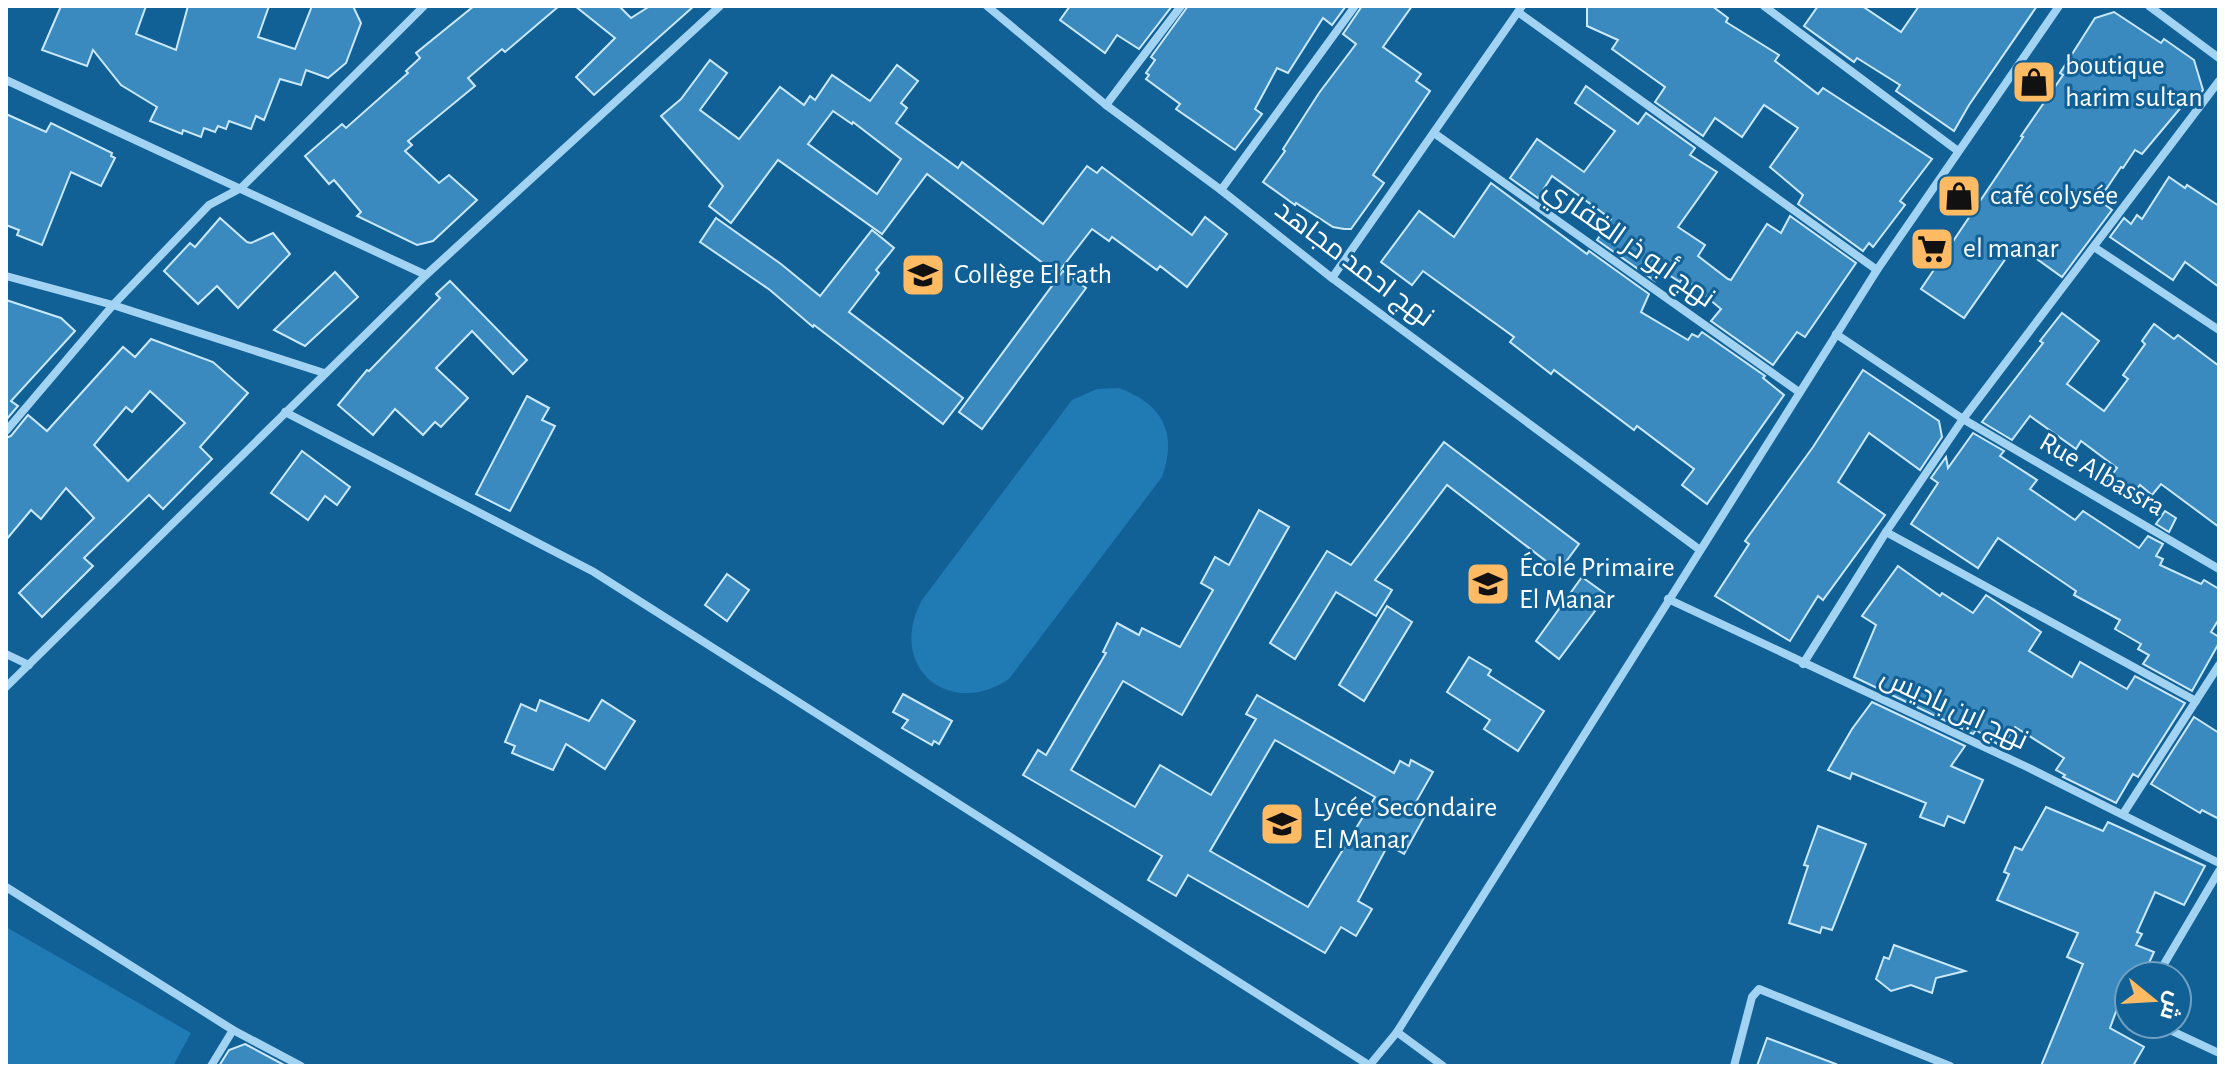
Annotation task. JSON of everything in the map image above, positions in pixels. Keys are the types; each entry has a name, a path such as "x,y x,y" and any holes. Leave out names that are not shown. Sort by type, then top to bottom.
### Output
{"street":[{"path":"6,431 113,305 209,205 241,188 424,6"},
{"path":"6,687 426,275 720,6"},
{"name":"نهج احمد مجاهد","path":"987,6 999,9 1106,105 1221,190 1332,278 1700,550"},
{"path":"1106,105 1181,6"},
{"path":"1221,190 1355,6"},
{"path":"1764,6 1958,151"},
{"path":"285,412 594,572 1369,1066 1397,1032 1877,270 2059,6"},
{"path":"2149,6 2219,58"},
{"path":"1332,278 1520,9 1877,270"},
{"path":"6,80 426,275"},
{"path":"1803,664 1886,532 1963,419 2219,81"},
{"name":"نهج أبو ذر الغفاري","path":"1434,133 1799,392"},
{"path":"2094,247 2219,330"},
{"path":"6,276 113,305 324,373"},
{"name":"Rue Albassra","path":"1836,334 1963,419 2219,569"},
{"path":"1886,532 2196,701"},
{"name":"نهج ابن باديس","path":"1668,599 2123,814 2219,863"},
{"path":"6,654 29,665"},
{"path":"2123,814 2219,665"},
{"path":"2166,960 2219,871"},
{"path":"6,887 233,1030 301,1066"},
{"path":"1734,1066 1752,997 1759,989 1950,1066"},
{"path":"211,1066 233,1030"},
{"path":"1397,1032 1443,1066"},
{"path":"2191,1040 2219,1053"}],"shaded area":[{"path":"1119,388 1146,402 1163,422 1168,446 1162,477 1009,679 986,690 965,693 945,689 929,680 918,665 912,646 913,624 922,600 1072,400 1097,389"},
{"path":"6,927 191,1033 173,1066 6,1066"}],"building":[{"path":"61,6 146,6 136,34 176,50 188,6 269,6 258,37 295,49 312,6 353,6 361,23 346,63 328,78 306,70 301,85 280,79 264,120 256,116 251,129 229,121 226,129 218,126 215,132 204,128 201,137 183,130 182,134 150,121 157,107 121,85 93,50 87,66 42,50"},
{"path":"474,6 559,6 505,52 502,49 468,78 475,86 408,141 412,145 405,151 439,183 449,175 477,200 433,241 417,245 357,216 361,212 334,180 329,184 305,156 342,124 346,128 408,73 406,71 420,58 416,53"},
{"path":"575,6 619,6 631,18 650,6 694,6 594,95 576,77 615,38"},
{"path":"1070,6 1172,6 1139,49 1117,35 1105,53 1060,20"},
{"path":"1188,6 1346,6 1332,25 1323,18 1288,73 1277,68 1255,109 1262,114 1235,150 1176,109 1180,104 1146,79 1149,75 1146,73 1155,60 1151,57"},
{"path":"1362,6 1412,6 1383,47 1421,74 1416,81 1430,91 1373,175 1384,183 1351,229 1344,229 1333,227 1295,205 1263,182 1319,93 1356,44 1343,34"},
{"path":"1587,6 1712,6 1728,18 1726,22 1779,55 1775,61 1818,94 1823,88 1932,159 1900,201 1905,205 1873,247 1869,243 1863,251 1798,204 1803,195 1770,167 1798,128 1764,105 1742,137 1715,118 1703,136 1655,102 1665,87 1612,49 1618,40 1587,26"},
{"path":"1818,6 1862,6 1901,32 1919,6 2037,6 1954,131 1896,91 1900,85 1857,58 1854,62 1804,26"},
{"path":"2114,12 2161,43 2164,39 2194,60 2203,90 2193,103 2188,99 2142,154 2135,150 2121,167 2099,200 2112,210 2062,277 2016,244 1964,318 1921,289 2063,75 2060,73 2095,18"},
{"path":"710,60 727,73 700,110 739,139 780,87 804,105 810,96 815,100 832,75 870,101 897,65 918,81 901,103 907,108 896,123 958,168 962,162 1043,224 1087,166 1097,173 1102,167 1192,235 1205,217 1227,234 1187,287 1160,266 1157,270 1112,237 1109,241 1092,229 1057,274 927,174 882,234 778,160 731,223 709,206 723,186 661,116 681,99","holes":["833,111 901,159 877,194 808,144"]},
{"path":"1586,86 1638,124 1646,113 1695,148 1690,155 1717,172 1678,227 1705,245 1698,256 1728,279 1731,280 1767,224 1781,233 1790,216 1856,263 1805,337 1797,332 1773,365 1711,321 1721,309 1683,277 1680,282 1661,270 1655,281 1597,240 1611,219 1552,176 1538,198 1510,178 1537,139 1584,172 1615,131 1575,103"},
{"path":"6,114 46,132 51,123 112,153 111,156 115,158 101,186 71,172 42,245 17,235 19,230 6,225"},
{"path":"2169,177 2219,206 2219,287 2185,262 2173,280 2110,237 2124,218 2131,224 2137,215 2142,219"},
{"path":"1491,183 1587,254 1589,251 1649,294 1641,312 1688,340 1692,334 1698,337 1702,332 1765,376 1763,378 1784,395 1707,504 1682,485 1694,469 1637,426 1634,430 1554,370 1551,374 1510,342 1514,337 1423,271 1412,285 1381,262 1419,211 1454,237"},
{"path":"220,218 247,242 273,233 290,254 238,308 217,286 198,304 164,271 190,243 195,247"},
{"path":"716,218 820,296 872,230 894,248 849,312 963,398 943,424 813,327 770,290 700,242"},
{"path":"1063,271 1086,288 982,429 959,412"},
{"path":"335,272 358,297 305,346 274,330"},
{"path":"450,281 527,360 513,374 472,331 436,368 468,398 441,427 435,422 423,435 395,409 373,435 338,405 367,370 440,298 436,294"},
{"path":"6,300 61,318 75,331 11,401 18,406 6,420"},
{"path":"2062,313 2099,341 2067,384 2104,411 2128,379 2123,375 2145,344 2142,341 2154,324 2174,339 2178,335 2219,366 2219,527 2161,484 2152,495 2140,485 2128,499 2106,483 2117,468 2081,441 2076,449 2030,416 2012,440 1982,422 2043,343 2040,341"},
{"path":"151,339 213,362 248,393 200,447 212,459 163,509 149,495 84,558 93,566 42,617 19,593 94,518 66,488 41,519 31,510 6,540 6,438 28,415 47,431 123,347 135,357","holes":["150,391 185,423 128,481 94,445 126,407 132,412"]},
{"path":"1863,370 1939,421 1942,437 1920,470 1869,433 1838,482 1885,515 1823,600 1818,596 1790,641 1715,596 1749,544 1745,541 1813,447"},
{"path":"527,396 549,408 542,420 555,426 510,511 476,494"},
{"path":"1973,433 2004,451 2000,456 2037,480 2030,489 2075,520 2083,511 2139,548 2148,536 2163,544 2156,556 2163,559 2160,565 2201,584 2204,580 2219,589 2219,619 2211,632 2219,637 2219,643 2192,691 2143,664 2149,655 2138,649 2141,644 2115,629 2120,620 2074,595 2076,591 1998,538 1978,568 1911,524 1938,483 1931,478 1946,457 1948,468"},
{"path":"1444,442 1579,544 1559,571 1447,485 1375,580 1392,590 1376,616 1336,592 1295,659 1270,643 1327,551 1351,565"},
{"path":"302,451 350,487 337,505 325,496 308,520 271,493"},
{"path":"1259,510 1289,527 1182,715 1123,681 1071,770 1135,807 1160,765 1211,795 1256,719 1246,714 1257,695 1394,773 1400,761 1409,766 1411,760 1433,772 1412,809 1425,816 1404,854 1388,845 1358,901 1372,909 1356,936 1341,927 1325,953 1188,875 1176,896 1148,880 1162,856 1023,775 1038,750 1046,755 1106,653 1103,652 1117,623 1139,635 1142,628 1180,647 1213,590 1201,583 1215,557 1229,565","holes":["1275,740 1375,797 1308,907 1210,851"]},
{"path":"2165,511 2176,518 2169,532 2156,524"},
{"path":"1898,566 1940,596 1942,593 1973,613 1986,595 2041,632 2029,651 2072,677 2080,662 2127,689 2135,676 2185,703 2138,777 2133,774 2116,803 2063,777 2065,775 2056,770 2064,758 2015,727 2002,747 1976,730 1973,734 1854,677 1876,625 1862,616"},
{"path":"727,574 749,590 727,621 705,605"},
{"path":"1582,577 1607,595 1559,659 1536,641"},
{"path":"1387,606 1412,622 1364,701 1339,685"},
{"path":"1469,657 1491,670 1488,675 1544,711 1518,751 1484,729 1490,720 1447,692"},
{"path":"903,694 952,721 939,744 934,741 932,745 902,728 908,720 893,712"},
{"path":"540,700 589,721 602,700 635,721 605,769 566,744 553,770 512,753 515,746 505,742 521,704 536,711"},
{"path":"1872,702 1965,746 1951,766 1983,780 1964,823 1948,816 1944,826 1920,817 1926,803 1852,773 1850,779 1828,770"},
{"path":"2194,717 2219,733 2219,819 2202,810 2200,813 2151,784"},
{"path":"2046,807 2103,831 2108,822 2205,866 2184,905 2155,892 2137,932 2142,934 2136,945 2154,952 2150,960 2113,960 2113,1020 2110,1028 2113,1030 2113,1040 2131,1040 2144,1047 2133,1066 2041,1066 2083,964 2067,957 2078,933 1997,900 2009,874 2004,872 2015,847 2022,850"},
{"path":"1818,826 1866,844 1832,930 1822,927 1820,933 1789,923"},
{"path":"1894,945 1965,971 1936,978 1932,993 1911,985 1891,991 1876,979 1884,957 1889,959"},
{"path":"1767,1038 1836,1064 1757,1066"},
{"path":"245,1044 286,1066 219,1066 229,1050"}],"place":[{"name":"boutique harim sultan","path":"2034,82"},
{"name":"café colysée","path":"1959,196"},
{"name":"el manar","path":"1932,249"},
{"name":"Collège El Fath","path":"923,275"},
{"name":"École Primaire El Manar","path":"1488,584"},
{"name":"Lycée Secondaire El Manar","path":"1282,824"}]}
